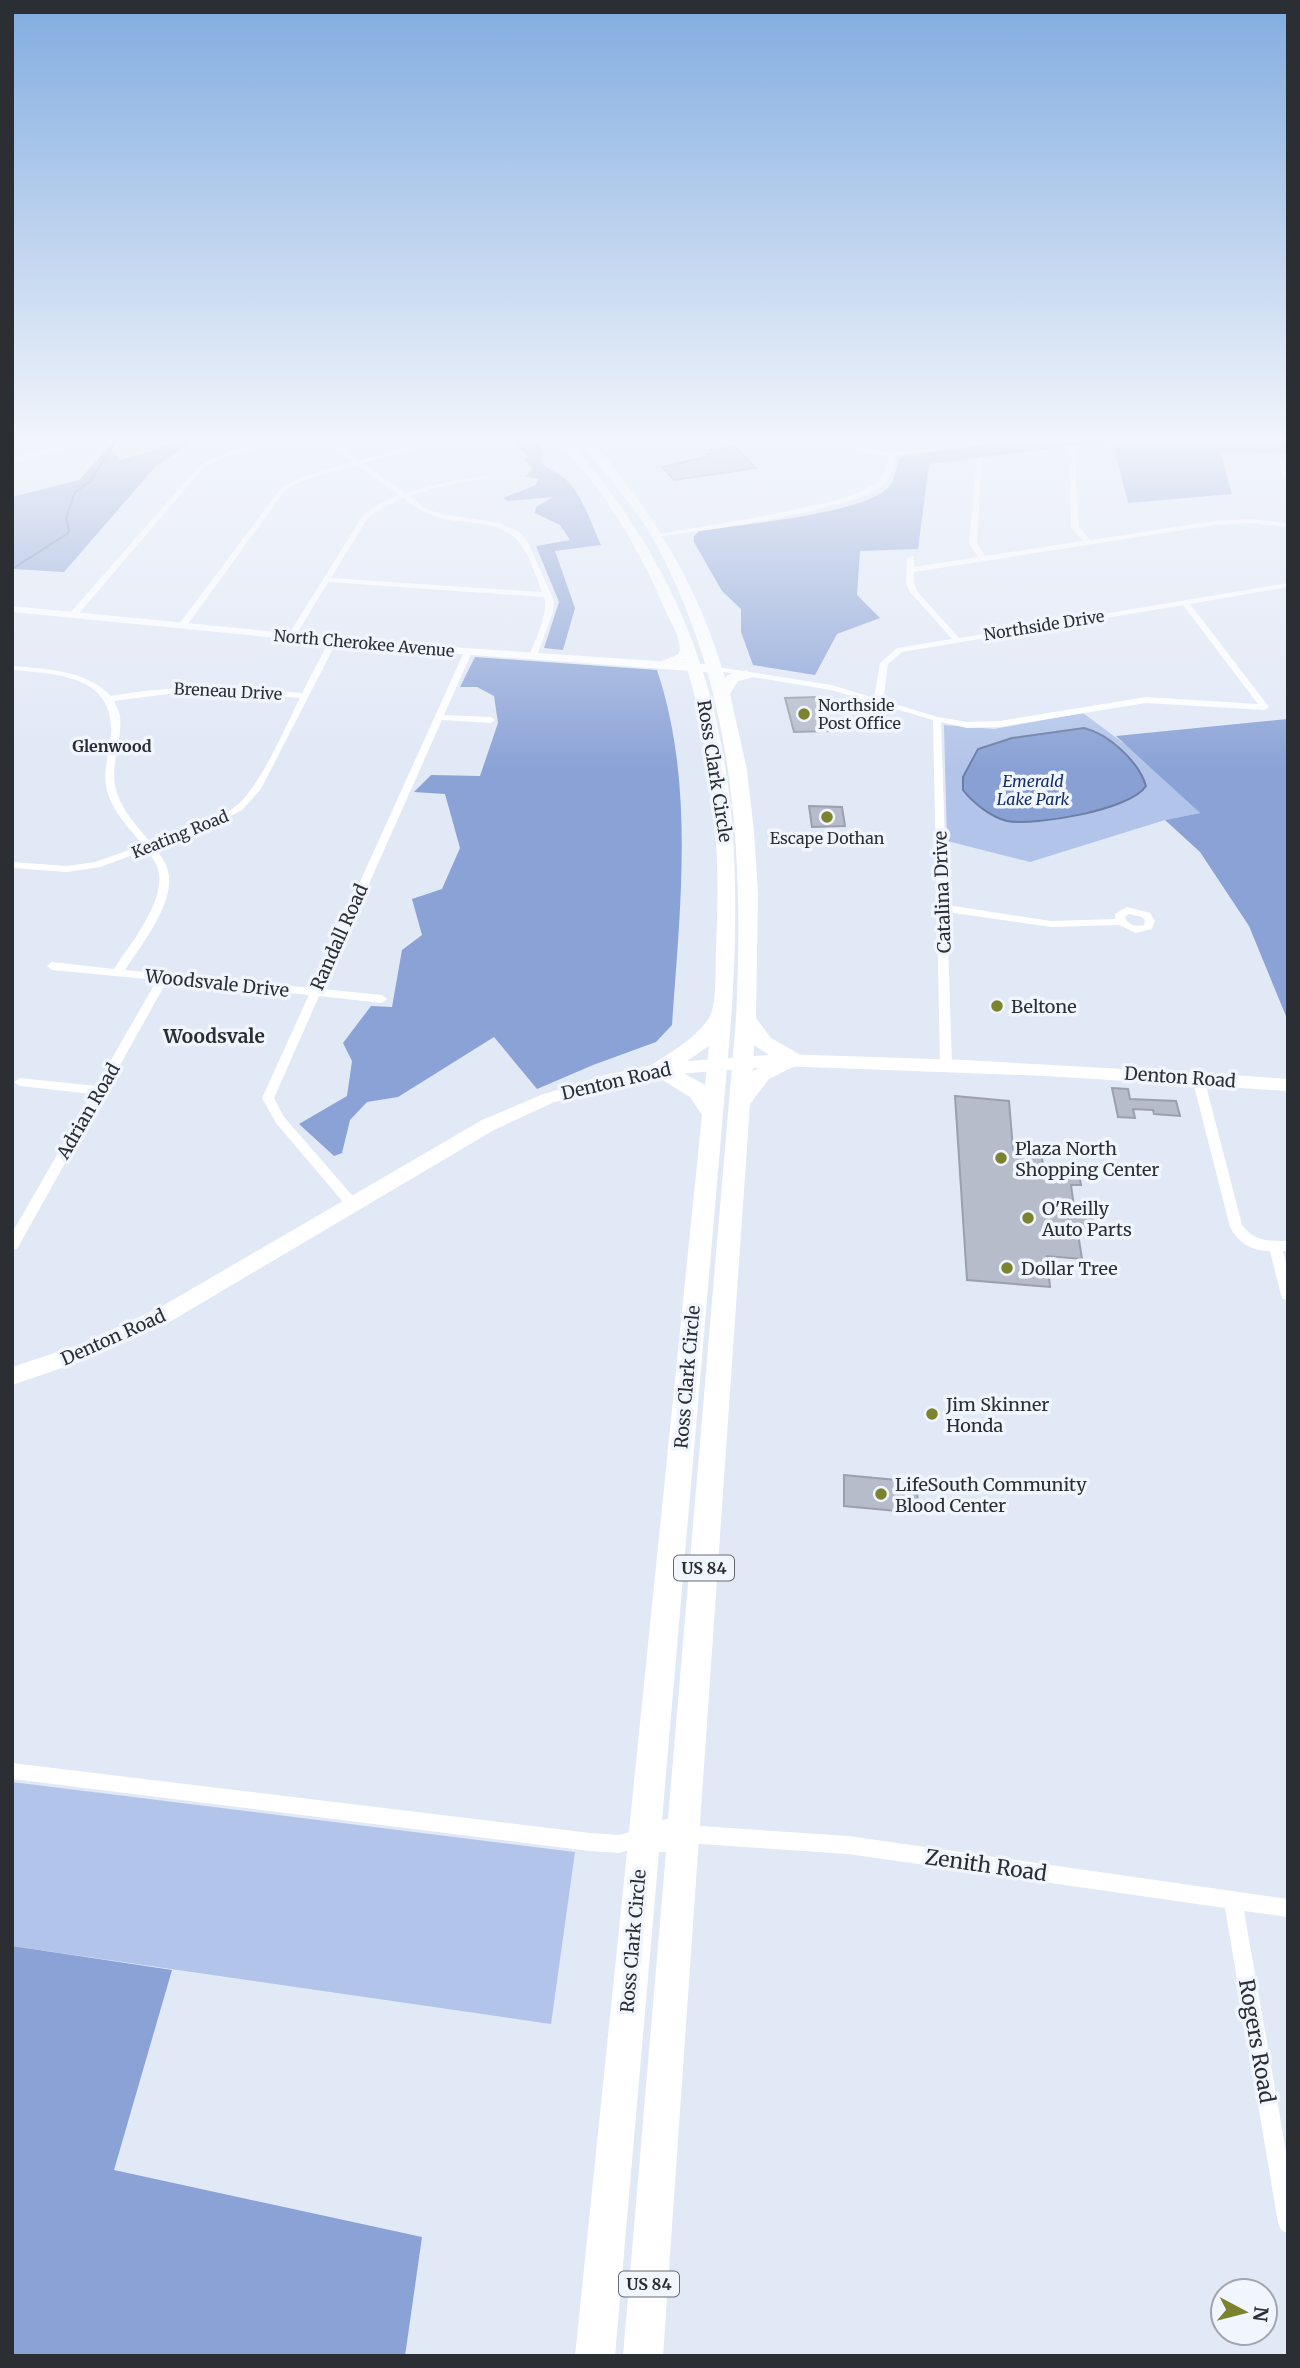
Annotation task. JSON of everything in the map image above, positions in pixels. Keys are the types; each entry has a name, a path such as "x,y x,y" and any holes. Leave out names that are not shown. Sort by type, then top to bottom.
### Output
{"highway":[{"name":"Ross Clark Circle","path":"595,2356 642,1838 713,1114 726,961 728,899 724,811 712,734 696,666 672,606 643,549"},
{"path":"646,553 647,549"},
{"name":"Ross Clark Circle","path":"643,2356 746,1019 750,900 744,811 737,760 717,669 693,604 664,549"},
{"path":"672,606 693,604"},
{"path":"663,664 685,657 689,646"},
{"path":"722,694 733,678 746,675"},
{"path":"724,811 744,811"},
{"path":"728,899 750,900"},
{"path":"726,961 739,970 749,971"},
{"path":"713,1114 698,1091 660,1069 700,1042 721,1015"},
{"path":"746,1019 765,1042 792,1059"},
{"path":"739,1103 762,1074 792,1059"},
{"path":"693,1319 707,1329 722,1332"},
{"path":"669,1574 703,1577"},
{"path":"642,1838 683,1834"}],"street":[{"path":"73,615 131,549"},
{"path":"182,626 239,549"},
{"path":"291,637 346,549"},
{"path":"527,549 549,595 549,612 533,656"},
{"path":"976,549 983,559"},
{"path":"910,570 1047,549"},
{"path":"911,558 910,583 914,592 957,640"},
{"path":"326,580 549,595"},
{"name":"Northside Drive","path":"877,700 884,663 893,653 1288,585"},
{"path":"1185,602 1265,707"},
{"name":"North Cherokee Avenue","path":"14,611 468,652 696,666 816,684 967,725 1000,724 1122,702 1157,699 1265,707"},
{"name":"Keating Road","path":"12,865 77,868 106,862 216,822 250,798 332,641"},
{"name":"Randall Road","path":"353,1205 269,1104 274,1081 468,652"},
{"name":"North Cherokee Avenue","path":"717,669 727,667 819,680 849,688 859,694"},
{"path":"12,668 77,678 111,699 117,715 110,784 122,811 164,871 164,891 117,973"},
{"name":"Breneau Drive","path":"111,699 158,689 193,687 304,696"},
{"path":"438,717 491,720"},
{"name":"Catalina Drive","path":"937,719 946,1065"},
{"path":"942,912 970,918 980,915 1051,924 1121,922"},
{"name":"Woodsvale Drive","path":"51,966 383,999"},
{"name":"Adrian Road","path":"12,1245 18,1224 164,977"},
{"name":"Denton Road","path":"12,1376 81,1353 166,1314 466,1138 533,1103 597,1082 660,1069 742,1059 792,1059 1198,1078 1288,1085"},
{"path":"1198,1078 1236,1227 1247,1242 1282,1246 1288,1294"},
{"path":"20,1082 99,1091"},
{"path":"13,1771 590,1842 620,1844 642,1838"},
{"name":"Zenith Road","path":"683,1834 848,1845 1288,1908"},
{"name":"Rogers Road","path":"1233,1900 1288,2223"}],"green space":[{"name":"Emerald Lake Park","path":"1083,713 1134,751 1200,813 1165,820 1030,862 947,841 944,725 994,729"},
{"path":"12,1782 575,1852 551,2024 12,1946"}],"shaded area":[{"path":"12,549 84,549 64,572 12,569"},
{"path":"537,549 574,549 555,551 575,608 563,650 544,648 559,602"},
{"path":"698,549 918,549 860,551 857,595 880,618 837,634 815,675 753,665 741,632 741,609 722,591"},
{"path":"475,657 657,670 669,713 681,801 681,891 672,1025 656,1042 537,1089 494,1037 398,1097 367,1102 350,1120 342,1153 334,1156 299,1124 347,1096 352,1061 343,1043 371,1006 392,1007 402,950 422,935 412,899 442,889 460,848 445,794 414,792 431,775 480,776 498,723 494,696 477,687 460,687"},
{"path":"1288,719 1288,1021 1249,926 1200,852 1165,820 1200,813 1116,736"},
{"path":"1084,728 1103,736 1130,759 1146,786 1137,795 1103,809 1020,822 1007,821 989,813 963,790 963,777 978,749 1012,738"},
{"path":"12,1946 172,1970 114,2170 422,2237 405,2356 12,2356"}],"building":[{"name":"Northside Post Office","path":"818,697 828,731 794,732 785,698"},
{"name":"Escape Dothan","path":"809,806 842,807 845,826 812,827"},
{"path":"1112,1088 1128,1089 1130,1099 1176,1101 1180,1116 1133,1109 1135,1118 1118,1117"},
{"path":"955,1096 1009,1101 1013,1149 1041,1151 1044,1171 1079,1174 1081,1185 1071,1185 1074,1207 1091,1208 1094,1229 1077,1227 1082,1259 1047,1256 1050,1287 967,1280"},
{"name":"LifeSouth Community Blood Center","path":"844,1475 917,1482 918,1513 844,1506"}],"waterway":[{"path":"12,569 44,549"}],"place":[{"name":"Northside Post Office","path":"804,714"},
{"name":"Escape Dothan","path":"827,817"},
{"name":"Beltone","path":"997,1006"},
{"name":"Plaza North Shopping Center","path":"1001,1158"},
{"name":"O'Reilly Auto Parts","path":"1028,1218"},
{"name":"Dollar Tree","path":"1007,1268"},
{"name":"Jim Skinner Honda","path":"932,1414"},
{"name":"LifeSouth Community Blood Center","path":"881,1494"}],"district":[{"name":"Glenwood","path":"112,746"},
{"name":"Woodsvale","path":"214,1036"}]}
